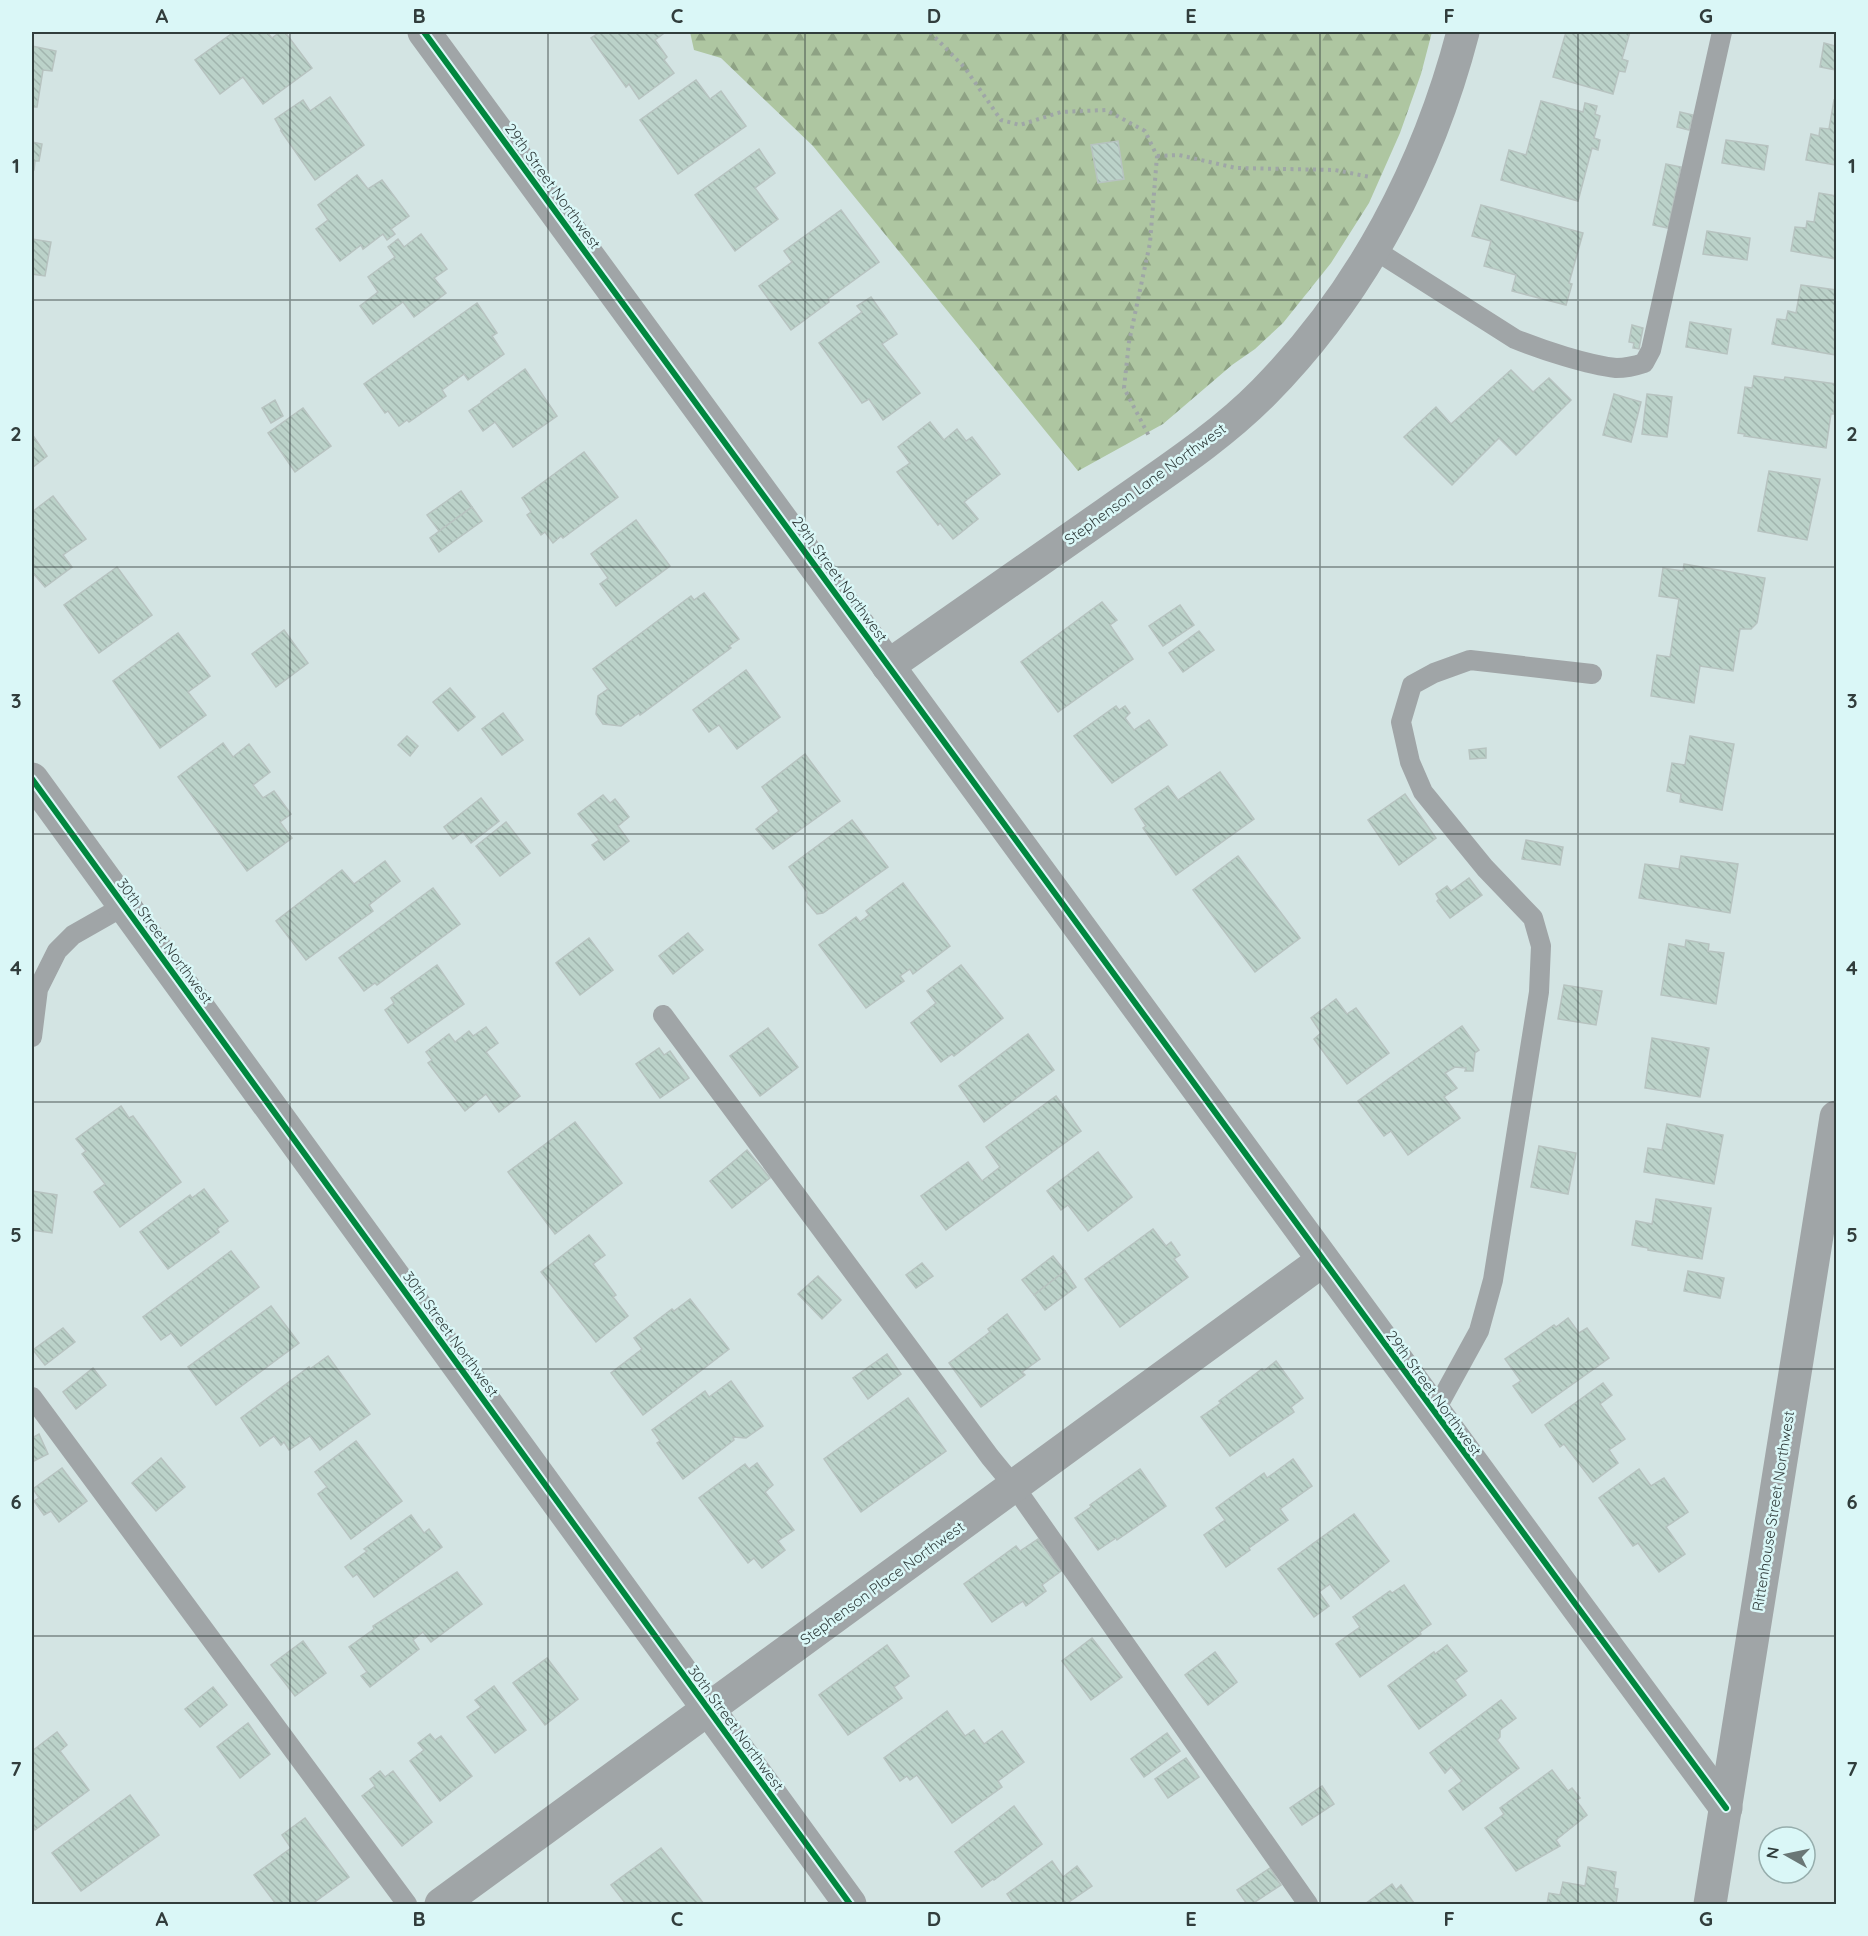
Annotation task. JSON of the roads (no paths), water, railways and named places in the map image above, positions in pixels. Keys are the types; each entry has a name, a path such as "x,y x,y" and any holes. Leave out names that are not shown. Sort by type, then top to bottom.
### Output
{"street":[{"name":"29th Street Northwest","path":"424,32 668,362 1322,1261 1726,1808"},
{"name":"Stephenson Lane Northwest","path":"888,666 1168,471 1264,392 1329,318 1375,250 1407,187 1438,111 1463,32"},
{"name":"30th Street Northwest","path":"32,779 850,1905"},
{"name":"Rittenhouse Street Northwest","path":"1710,1905 1836,1117"},
{"name":"Stephenson Place Northwest","path":"441,1905 1322,1261"}],"lane":[{"path":"1375,250 1515,339 1537,348 1616,368 1632,367 1644,363 1651,350 1722,32"},
{"path":"1434,1413 1479,1331 1493,1280 1539,992 1541,946 1533,918 1485,868 1423,792 1410,762 1401,722 1412,685 1434,673 1470,660 1592,674"},
{"path":"32,1037 38,989 57,951 74,935 124,906"},
{"path":"663,1015 1014,1486 1308,1905"},
{"path":"32,1397 407,1905"}]}
